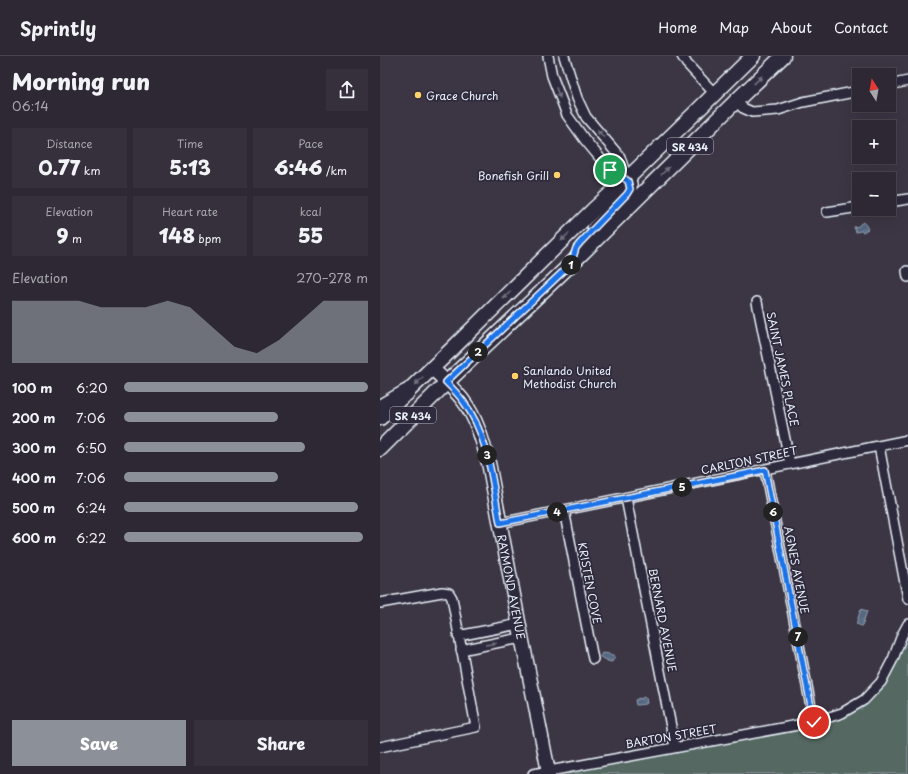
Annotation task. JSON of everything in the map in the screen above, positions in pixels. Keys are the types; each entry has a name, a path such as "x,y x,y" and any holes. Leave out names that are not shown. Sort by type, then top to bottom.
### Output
{"highway":[{"path":"380,408 406,394"}],"main road":[{"name":"SR 434","path":"380,418 753,56"},
{"name":"SR 434","path":"380,448 446,382 568,267 736,100 783,56"},
{"path":"640,196 645,176 679,138 694,114"},
{"path":"568,267 576,248 580,243 627,194 630,189 627,179"}],"street":[{"path":"548,56 552,76 567,115 585,140 610,170 627,179"},
{"path":"564,56 577,98 586,117 620,157 627,179"},
{"path":"682,56 687,64 715,94"},
{"path":"896,84 908,81"},
{"path":"736,100 743,108 752,112 778,110 803,102 852,92"},
{"path":"896,201 908,199"},
{"path":"828,212 852,208"},
{"name":"SAINT JAMES PLACE","path":"757,302 790,464"},
{"name":"RAYMOND AVENUE","path":"432,368 463,400 477,426 484,446 489,465 518,624 549,772"},
{"name":"CARLTON STREET","path":"500,523 908,440"},
{"path":"879,446 908,599"},
{"name":"AGNES AVENUE","path":"765,470 814,722"},
{"name":"BERNARD AVENUE","path":"626,498 675,747"},
{"name":"KRISTEN COVE","path":"564,510 593,659"},
{"path":"380,603 442,592 448,593 452,598 476,727 380,747"},
{"path":"458,636 518,624"},
{"name":"BARTON STREET","path":"532,774 814,722 842,714 864,700 881,682 908,624"},
{"path":"461,650 521,638"}],"green space":[{"path":"908,634 908,774 563,774 565,771 812,728 843,718 866,705 884,685 897,662"}],"water":[{"path":"864,222 868,229 863,232 856,232 854,227 859,226"},
{"path":"861,609 867,611 862,626 856,624"},
{"path":"602,653 615,656 612,662 600,657"},
{"path":"643,697 646,698 647,703 636,705 635,700"}],"place":[{"name":"Grace Church","path":"418,95"},
{"name":"Bonefish Grill","path":"557,175"},
{"name":"Sanlando United Methodist Church","path":"515,376"}],"route":[{"path":"610,170 627,179 630,185 630,189 627,194 580,243 576,248 571,264 446,382 463,400 477,426 489,465 500,523 765,470 814,722"}]}
